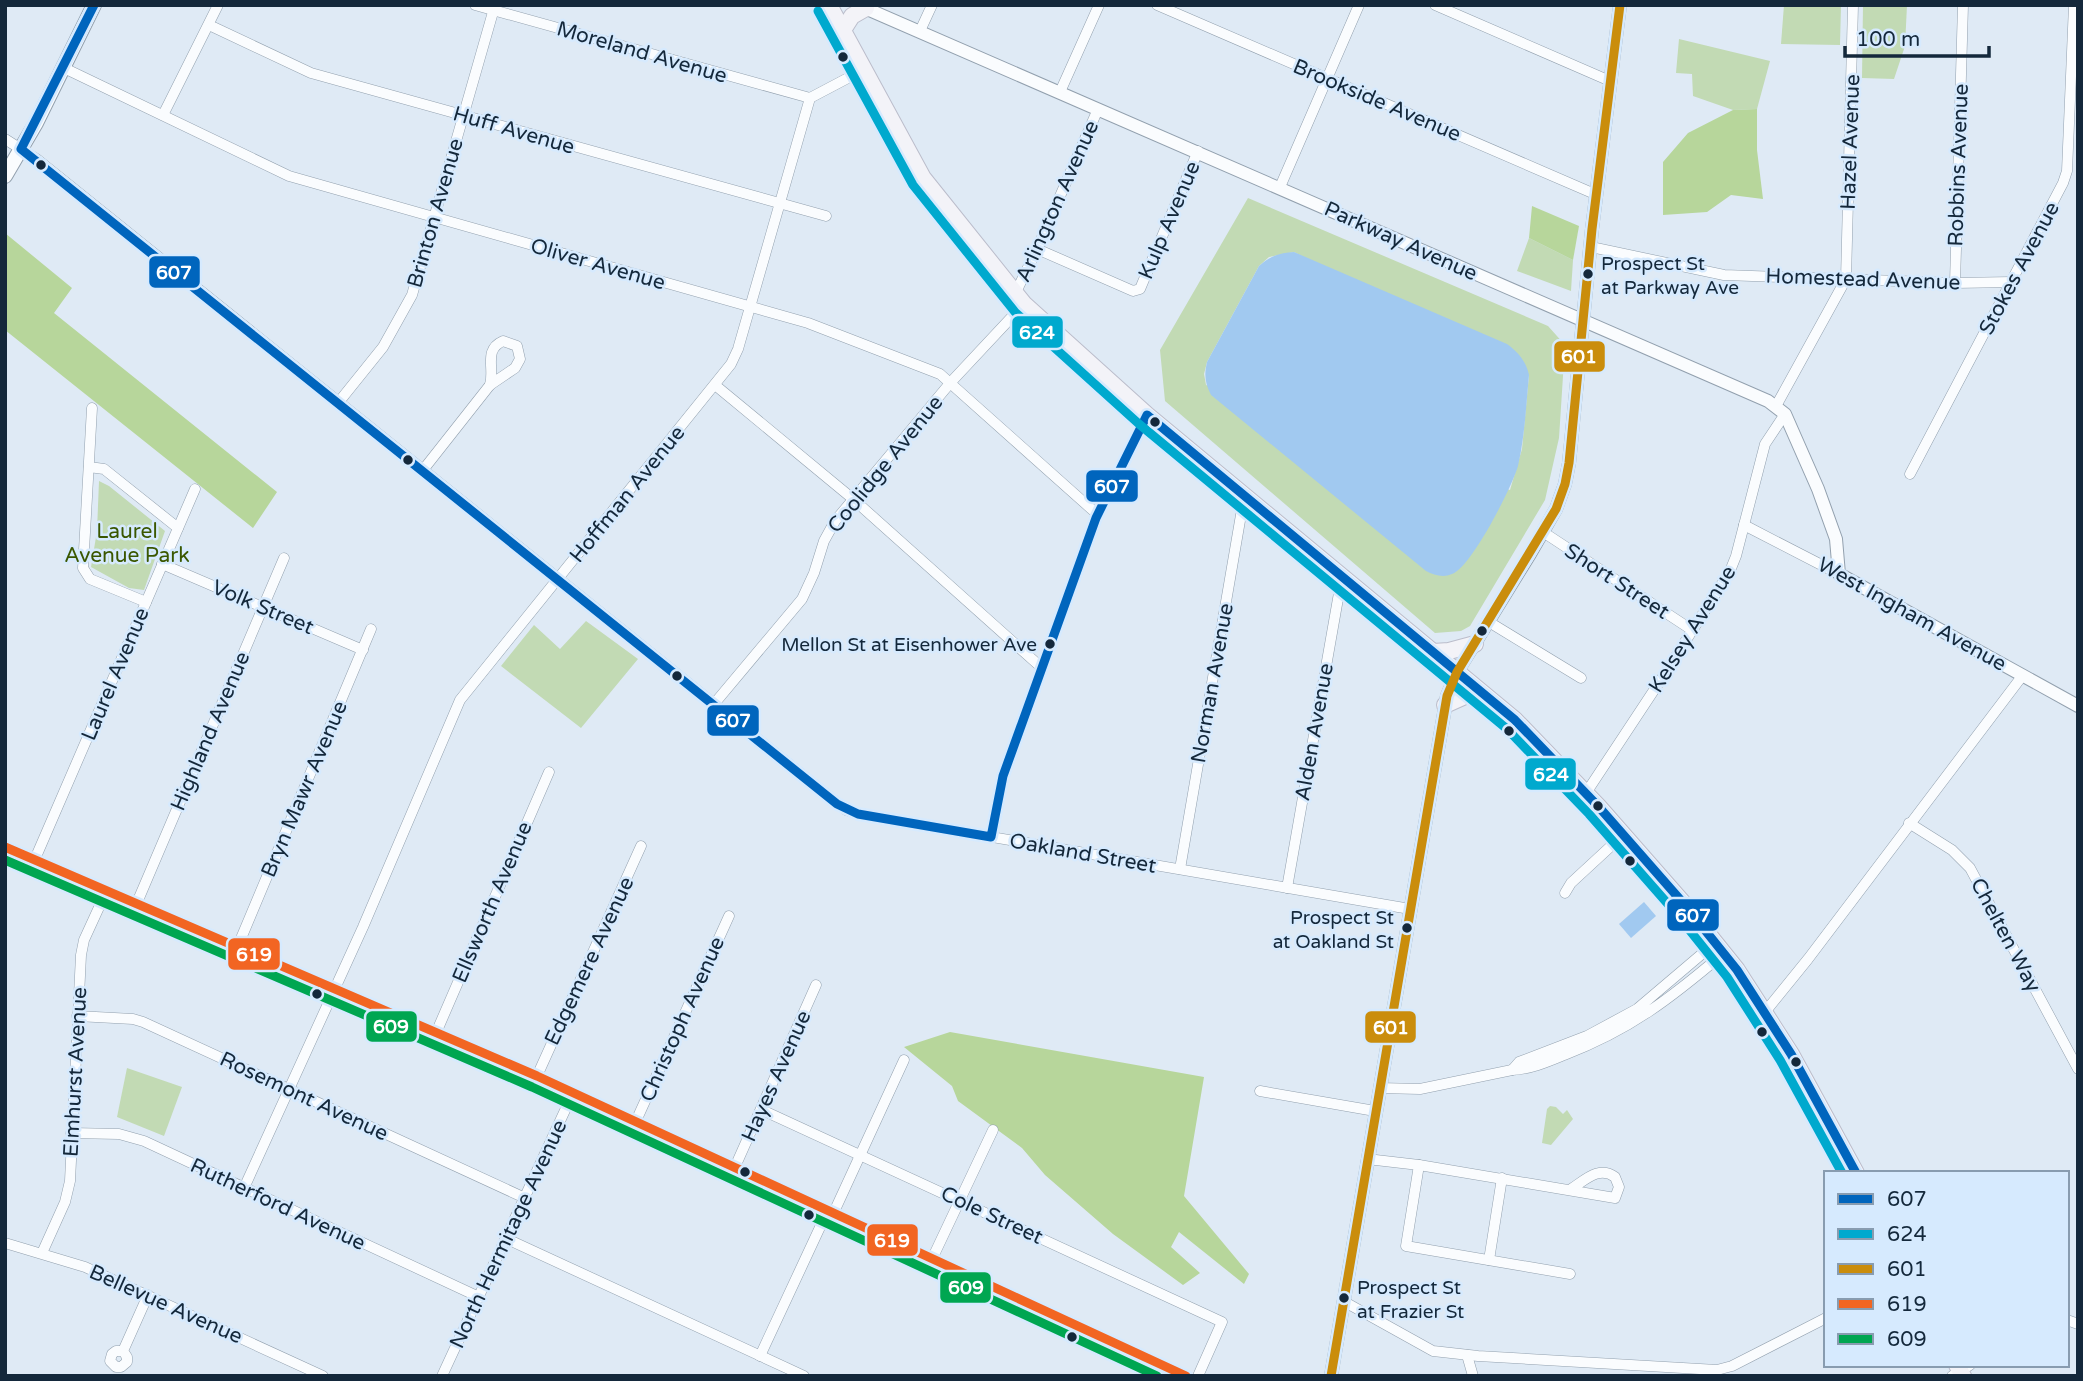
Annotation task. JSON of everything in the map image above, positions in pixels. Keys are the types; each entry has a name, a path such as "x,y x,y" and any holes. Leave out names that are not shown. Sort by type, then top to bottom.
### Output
{"main road":[{"path":"5,176 22,149 94,5"},
{"path":"829,5 922,178 1019,299 1147,415 1537,741 1720,947 1765,1012 1821,1106 1855,1171"},
{"path":"843,30 862,7"},
{"path":"1433,652 1456,650 1475,644"},
{"path":"1445,705 1465,696 1483,694"}],"street":[{"path":"163,115 218,5"},
{"name":"Moreland Avenue","path":"475,5 495,8 810,98"},
{"path":"920,31 932,5"},
{"path":"1060,92 1098,5"},
{"name":"Brookside Avenue","path":"1157,5 1597,195"},
{"path":"1280,187 1359,5"},
{"path":"1435,5 1611,81"},
{"path":"1331,1376 1445,705 1457,672 1556,509 1569,463 1620,5"},
{"name":"Hazel Avenue","path":"1846,279 1853,5"},
{"name":"Robbins Avenue","path":"1955,283 1963,5"},
{"name":"Stokes Avenue","path":"1910,474 2063,183 2067,171 2074,5"},
{"name":"Parkway Avenue","path":"862,7 1583,320 1780,410"},
{"name":"Brinton Avenue","path":"338,403 383,346 412,295 495,8"},
{"name":"Huff Avenue","path":"209,25 310,72 826,216"},
{"name":"Oliver Avenue","path":"64,68 289,176 827,330 940,374 1097,514"},
{"path":"810,98 864,69"},
{"name":"Hoffman Avenue","path":"243,1188 290,1090 460,700 731,364 738,349 810,98"},
{"name":"Arlington Avenue","path":"1019,299 1037,249 1098,109"},
{"name":"Oakland Street","path":"5,139 22,149 846,810 1410,909"},
{"name":"Kulp Avenue","path":"1037,249 1133,291 1140,289 1198,152"},
{"name":"Homestead Avenue","path":"1591,247 1724,275 1955,283 2012,282"},
{"name":"Kelsey Avenue","path":"1586,793 1730,571 1765,444 1846,279"},
{"name":"Coolidge Avenue","path":"714,704 802,599 831,527 1019,299"},
{"path":"423,470 490,385 518,365 520,352 513,343 502,341 492,349 490,355 493,374 490,385"},
{"path":"715,385 853,499 1042,668"},
{"path":"93,408 83,568 90,579 146,602"},
{"path":"1780,410 1813,477 1836,540 1839,574"},
{"path":"991,837 1003,776 1097,514 1147,415"},
{"path":"89,467 104,469 178,528"},
{"name":"Laurel Avenue","path":"35,859 195,489"},
{"name":"Norman Avenue","path":"1180,869 1246,497"},
{"name":"West Ingham Avenue","path":"1744,525 1839,574 2078,706"},
{"name":"Short Street","path":"1543,532 1692,631"},
{"name":"Highland Avenue","path":"136,905 284,558"},
{"name":"Volk Street","path":"162,564 363,650"},
{"name":"Alden Avenue","path":"1287,888 1342,576"},
{"path":"1489,622 1581,678"},
{"name":"Bryn Mawr Avenue","path":"237,948 371,629"},
{"path":"1765,1012 2023,675"},
{"name":"Ellsworth Avenue","path":"436,1033 549,772"},
{"name":"Chelten Way","path":"1909,823 1952,850 1970,868 2078,1069"},
{"path":"1565,893 1572,882 1623,835"},
{"path":"5,846 136,905 537,1076 1187,1376"},
{"name":"Edgemere Avenue","path":"537,1076 641,846"},
{"name":"Elmhurst Avenue","path":"42,1252 68,1191 82,948 106,892"},
{"name":"Christoph Avenue","path":"636,1121 729,916"},
{"path":"1379,1088 1420,1089 1512,1070 1519,1062 1587,1036 1637,1009 1720,947"},
{"name":"Hayes Avenue","path":"735,1167 816,985"},
{"name":"Rosemont Avenue","path":"78,1016 143,1022 525,1198"},
{"path":"760,1356 904,1060"},
{"path":"1260,1091 1375,1111"},
{"name":"North Hermitage Avenue","path":"442,1376 573,1093"},
{"name":"Cole Street","path":"762,1110 1222,1322 1198,1376"},
{"path":"933,1257 993,1130"},
{"name":"Rutherford Avenue","path":"71,1133 133,1138 480,1297"},
{"path":"1367,1159 1570,1189"},
{"path":"1419,1165 1406,1245 1570,1275"},
{"path":"1489,1260 1502,1178"},
{"path":"506,1239 804,1376"},
{"name":"Bellevue Avenue","path":"5,1243 85,1267 323,1376"},
{"path":"124,1350 148,1295"},
{"path":"1343,1301 1433,1351 1717,1370 1732,1366 1824,1319"},
{"path":"1468,1355 1473,1376"}],"green space":[{"path":"1784,5 1841,5 1840,45 1781,44"},
{"path":"1863,5 1907,5 1905,46 1894,79 1862,78"},
{"path":"1679,39 1770,61 1757,109 1733,110 1693,96 1692,74 1676,73"},
{"path":"1757,109 1757,150 1763,199 1731,195 1707,212 1663,215 1663,162 1688,133 1733,110"},
{"path":"1248,198 1548,326 1565,345 1559,438 1545,500 1470,626 1461,631 1435,633 1165,401 1160,350","holes":["1294,252 1529,375 1522,449 1510,490 1206,385 1204,374 1207,362 1259,266 1269,257"]},
{"path":"1532,206 1579,226 1573,260 1529,238"},
{"path":"5,233 72,288 54,313 277,492 253,528 5,330"},
{"path":"1529,238 1573,260 1571,291 1517,271"},
{"name":"Laurel Avenue Park","path":"99,481 165,531 144,590 129,588 91,567 97,531"},
{"path":"586,621 638,659 581,728 501,666 534,625 560,649"},
{"path":"950,1032 1204,1077 1184,1196 1249,1274 1244,1284 1179,1232 1171,1247 1200,1273 1183,1285 1113,1234 1045,1175 1022,1148 958,1101 952,1086 904,1047"},
{"path":"127,1068 182,1087 164,1136 117,1117"},
{"path":"1550,1106 1556,1107 1563,1114 1567,1110 1573,1119 1551,1145 1542,1143 1547,1109"}],"water":[{"path":"1294,252 1507,344 1526,365 1529,375 1518,466 1480,543 1452,574 1439,576 1426,571 1211,395 1207,387 1207,362 1259,266 1275,256"},
{"path":"1644,902 1656,916 1631,938 1619,924"}],"transit line":[{"name":"607","path":"94,5 21,149 837,804 858,814 991,837 1003,776 1096,518 1147,415 1515,720 1598,806 1684,904 1737,970 1791,1054 1855,1171"},
{"name":"601","path":"1331,1376 1447,696 1457,672 1556,509 1565,484 1592,229 1620,5"},
{"name":"624","path":"818,11 913,185 1015,312 1139,424 1507,729 1589,814 1675,912 1727,977 1780,1060 1841,1171"},
{"name":"619","path":"5,847 537,1076 1186,1376"},
{"name":"609","path":"5,860 532,1087 1157,1376"}],"place":[{"name":"Prospect St at Parkway Ave","path":"1588,274"},
{"name":"Mellon St at Eisenhower Ave","path":"1050,644"},
{"name":"Prospect St at Oakland St","path":"1407,928"},
{"name":"Prospect St at Frazier St","path":"1344,1298"}]}
